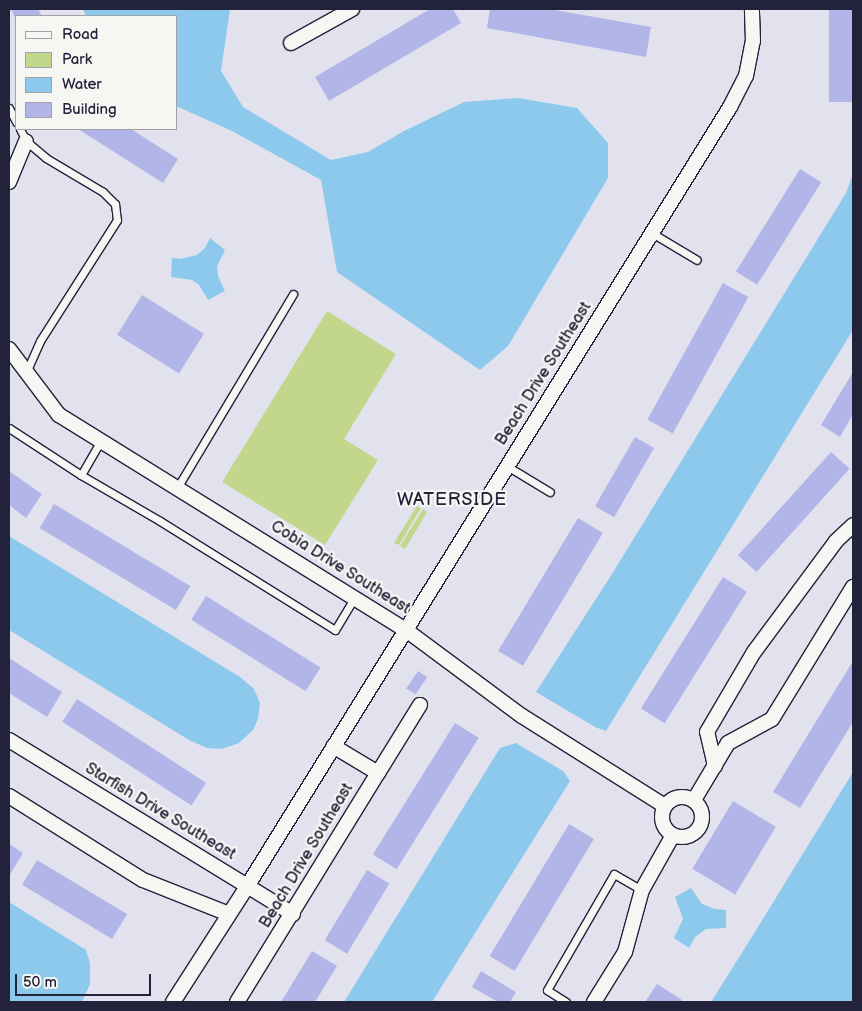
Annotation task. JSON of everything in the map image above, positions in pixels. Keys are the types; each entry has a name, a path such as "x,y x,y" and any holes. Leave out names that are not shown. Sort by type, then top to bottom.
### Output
{"street":[{"path":"291,44 352,9"},
{"name":"Beach Drive Southeast","path":"173,1002 248,885 730,108 746,76 753,41 752,9"},
{"path":"9,182 23,135"},
{"name":"Cobia Drive Southeast","path":"9,350 59,415 406,630 522,716 665,806"},
{"path":"715,766 707,732 754,652 836,541 853,525"},
{"path":"694,800 728,743 772,719 853,587"},
{"name":"Beach Drive Southeast","path":"237,1002 293,914 420,705"},
{"name":"Starfish Drive Southeast","path":"9,740 293,914"},
{"path":"334,746 378,773"},
{"path":"9,796 143,880 229,914"},
{"path":"685,796 694,800 701,808 700,826 691,835 685,837 672,835 663,824 662,817 665,806 678,797 685,796"},
{"path":"594,1002 625,952 642,890 672,835"}],"lane":[{"path":"9,108 15,120"},
{"path":"23,135 46,158 103,192 115,204 117,220 40,341 26,372"},
{"path":"652,233 697,260"},
{"path":"177,488 293,294"},
{"path":"9,428 81,475 160,521 335,630 354,598"},
{"path":"81,475 101,441"},
{"path":"507,466 550,492"},
{"path":"566,1002 547,990 614,874 642,890"}],"green space":[{"path":"327,311 396,354 344,439 378,460 325,545 222,482"},
{"path":"417,506 421,508 399,545 394,543"},
{"path":"423,509 427,512 405,549 400,546"}],"water":[{"path":"83,9 230,9 221,71 243,107 331,160 368,152 404,131 464,102 518,98 577,108 608,143 608,178 508,346 480,370 337,272 321,180 232,131 178,107 178,15 86,15"},
{"path":"853,174 853,330 606,731 595,727 536,692 612,574 846,193"},
{"path":"210,238 225,250 217,266 218,276 225,291 208,300 199,285 192,280 171,277 172,258 180,259 197,255 205,248"},
{"path":"9,536 240,677 254,689 260,703 258,719 253,730 239,743 222,749 207,748 189,740 9,630"},
{"path":"516,743 563,771 570,781 432,1002 344,1002 500,748"},
{"path":"853,772 853,1002 711,1002 755,932"},
{"path":"691,888 702,904 715,909 726,910 726,928 706,929 695,937 689,948 674,938 683,919 675,897"},
{"path":"9,902 86,950 90,963 90,984 82,1002 9,1002"}],"building":[{"path":"11,9 38,9 41,15 15,15 15,18"},
{"path":"430,9 453,9 461,23 329,101 315,77"},
{"path":"490,9 549,9 651,27 646,57 487,28"},
{"path":"829,9 853,9 853,102 829,102"},
{"path":"80,130 133,130 178,159 163,183"},
{"path":"800,169 821,182 757,285 736,272"},
{"path":"723,283 748,297 673,434 647,419"},
{"path":"142,295 204,334 179,374 117,335"},
{"path":"853,372 853,414 840,437 821,425"},
{"path":"635,437 654,448 614,517 595,506"},
{"path":"831,452 850,469 757,572 738,555"},
{"path":"9,471 42,494 26,518 9,505"},
{"path":"54,504 190,586 176,610 40,528"},
{"path":"578,518 603,533 523,666 498,651"},
{"path":"723,577 747,592 665,723 641,708"},
{"path":"206,596 320,668 306,691 191,620"},
{"path":"9,658 62,692 47,717 9,693"},
{"path":"853,661 853,722 800,808 773,792"},
{"path":"418,671 427,677 415,695 406,688"},
{"path":"77,699 206,783 191,806 62,722"},
{"path":"455,723 479,738 397,869 373,854"},
{"path":"733,801 776,827 735,894 692,869"},
{"path":"569,824 594,839 515,971 490,956"},
{"path":"9,844 23,853 9,876"},
{"path":"37,860 127,914 112,939 22,885"},
{"path":"367,870 389,883 347,954 325,940"},
{"path":"312,951 337,966 315,1002 281,1002"},
{"path":"481,971 516,992 510,1002 498,1002 472,987"},
{"path":"657,984 682,1000 681,1002 645,1002"}],"district":[{"name":"WATERSIDE","path":"452,500"}]}
